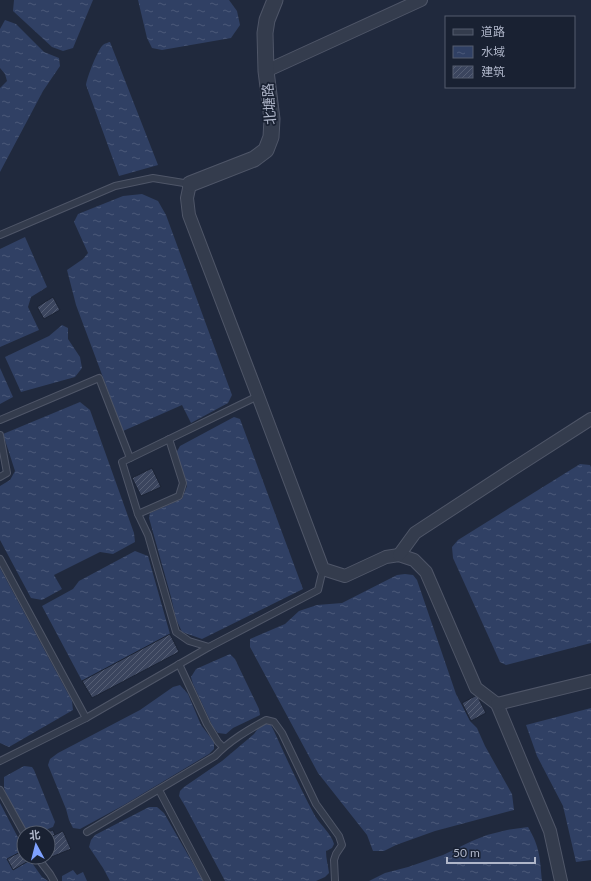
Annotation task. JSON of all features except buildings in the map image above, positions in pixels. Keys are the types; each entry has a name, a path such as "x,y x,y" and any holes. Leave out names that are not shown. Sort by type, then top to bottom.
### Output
{"street":[{"name":"北塘路","path":"190,184 254,159 266,150 271,138 272,119 266,71 265,33 267,20 275,0"},
{"path":"266,71 421,0"},
{"path":"190,184 187,198 188,215 323,569 345,576 386,557 399,555 414,560 426,572 476,688 497,704 550,831 561,881"},
{"path":"399,555 415,533 591,419"},
{"path":"497,704 591,681"}],"lane":[{"path":"0,235 115,186 153,178 190,184"},
{"path":"0,420 99,378 130,458"},
{"path":"209,647 189,641 176,632 148,535 138,514 122,462 258,396"},
{"path":"0,435 7,473 0,477"},
{"path":"138,514 179,496 183,483 169,439"},
{"path":"0,559 86,718"},
{"path":"0,761 86,718 209,647 318,590 323,569"},
{"path":"179,664 207,724 218,742 223,747"},
{"path":"87,832 215,756 223,747 266,720 274,722 282,733 316,804 339,836 342,845 334,860 335,881"},
{"path":"0,790 20,825"},
{"path":"159,790 207,881"},
{"path":"43,865 54,881"}],"water":[{"path":"14,0 93,0 73,48 63,51 52,47 13,11"},
{"path":"138,0 229,0 237,11 240,25 231,38 162,50 152,48 147,38"},
{"path":"5,20 16,24 44,52 59,58 60,66 43,91 0,172 0,88 7,81 5,74 0,68 0,29"},
{"path":"110,42 158,165 119,176 86,85 90,70 98,52 103,45"},
{"path":"142,194 158,201 166,215 232,395 228,403 191,423 182,405 123,431 76,305 67,270 83,259 88,253 74,222 78,214 123,196"},
{"path":"25,237 47,287 31,297 28,307 39,330 0,347 0,249"},
{"path":"62,325 68,328 68,339 80,357 82,368 75,377 21,392 5,357 49,336"},
{"path":"0,368 13,397 0,404"},
{"path":"80,402 90,410 134,533 135,542 113,554 100,552 54,575 62,589 42,600 31,598 0,540 0,486 10,480 15,471 3,434"},
{"path":"234,417 240,419 303,589 202,639 182,632 176,619 149,518 150,513 182,499 187,486 176,453 180,446"},
{"path":"580,464 590,465 591,467 591,643 506,665 500,662 453,558 452,547 458,540"},
{"path":"135,551 148,556 170,634 82,681 42,606 73,589 79,581"},
{"path":"0,568 72,701 73,710 9,747 0,743"},
{"path":"397,575 413,575 417,580 456,694 470,721 477,728 485,746 512,794 514,810 435,831 396,845 384,851 373,851 367,835 318,773 250,647 250,639 285,624 299,611 317,605 342,603"},
{"path":"230,654 235,659 259,709 260,715 233,728 226,734 218,733 213,727 191,677 196,669"},
{"path":"180,685 188,694 201,725 214,742 214,749 209,754 124,805 80,829 73,828 48,765 50,759 58,753 140,710 173,687"},
{"path":"591,708 591,860 576,862 563,806 537,756 526,725"},
{"path":"266,724 271,725 315,816 333,840 334,844 332,848 326,851 329,873 325,877 316,881 225,881 179,796 180,791 184,787 222,761 254,734 259,727"},
{"path":"24,766 32,767 55,822 54,825 22,825 6,795 4,777"},
{"path":"0,803 16,834 16,864 13,870 22,865 34,865 42,877 48,881 0,881"},
{"path":"149,807 157,807 164,813 203,881 110,881 89,847 91,840 95,835"},
{"path":"528,827 537,847 542,881 369,881 385,873 443,855 487,835"},
{"path":"73,870 77,875 83,872 87,881 62,881 62,876"}]}
